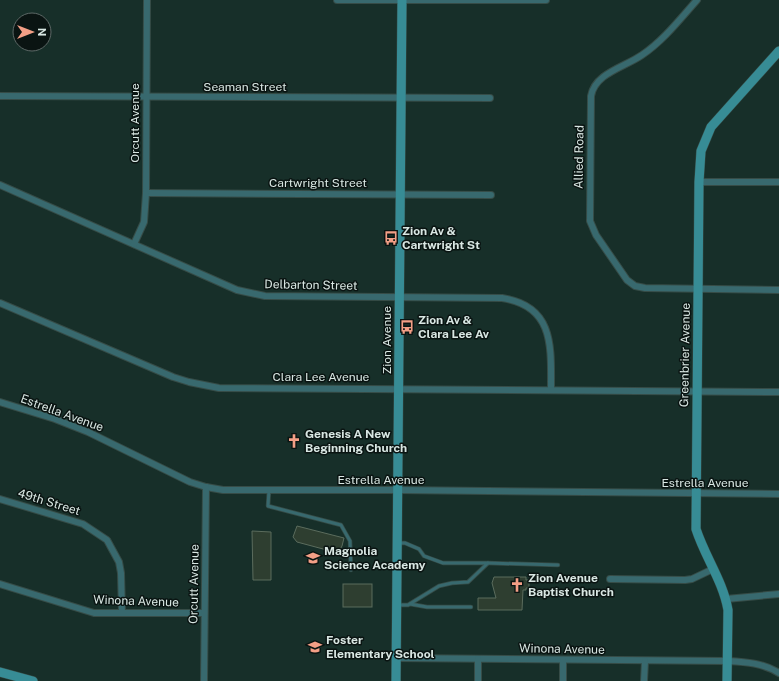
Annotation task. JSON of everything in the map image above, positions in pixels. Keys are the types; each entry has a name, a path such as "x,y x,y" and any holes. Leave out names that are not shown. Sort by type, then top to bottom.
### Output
{"street":[{"name":"Orcutt Avenue","path":"134,244 144,222 146,193 147,0"},
{"path":"337,0 546,0"},
{"name":"Zion Avenue","path":"396,681 402,0"},
{"name":"Allied Road","path":"697,0 664,37 642,55 601,78 593,88 591,96 590,216 592,226 596,235 631,283 645,288 779,290"},
{"name":"Greenbrier Avenue","path":"727,681 728,610 726,599 696,529 696,391 699,182 701,151 711,127 779,51"},
{"name":"Seaman Street","path":"0,96 490,98"},
{"path":"699,182 779,182"},
{"name":"Delbarton Street","path":"0,185 237,290 265,296 502,298 523,304 539,318 549,336 551,349 551,390"},
{"name":"Cartwright Street","path":"146,193 491,195"},
{"name":"Clara Lee Avenue","path":"0,303 166,374 189,382 219,388 399,388 779,392"},
{"name":"Estrella Avenue","path":"0,402 55,419 88,432 190,482 223,490 398,490 779,494"},
{"name":"Orcutt Avenue","path":"204,681 206,487"},
{"name":"49th Street","path":"0,499 83,524 107,540 119,562 121,573 122,613"},
{"path":"610,579 685,580 692,579 713,569"},
{"name":"Winona Avenue","path":"0,584 94,613 204,613"},
{"path":"726,599 779,594"},
{"name":"Winona Avenue","path":"396,658 756,663 779,673"},
{"path":"478,659 478,681"},
{"path":"562,681 563,660"},
{"path":"644,681 645,661"},
{"path":"0,672 33,681"}],"lane":[{"path":"269,490 268,506 341,525 350,541 351,570"},
{"path":"398,543 405,543 419,549 424,556 443,563 558,564"},
{"path":"397,605 408,606 439,586 452,582 468,582 488,563"},
{"path":"410,604 427,607 471,607"}],"building":[{"path":"297,526 344,538 342,546 338,553 297,542 293,537"},
{"path":"252,531 271,532 271,580 253,580"},
{"path":"494,577 526,577 526,580 529,580 529,588 523,590 522,610 478,610 478,598 496,598 492,583"},
{"path":"343,584 372,584 372,607 343,607"}],"place":[{"name":"Zion Av & Cartwright St","path":"391,238"},
{"name":"Zion Av & Clara Lee Av","path":"407,327"},
{"name":"Genesis A New Beginning Church","path":"294,441"},
{"name":"Magnolia Science Academy","path":"313,558"},
{"name":"Zion Avenue Baptist Church","path":"517,585"},
{"name":"Foster Elementary School","path":"315,647"}]}
